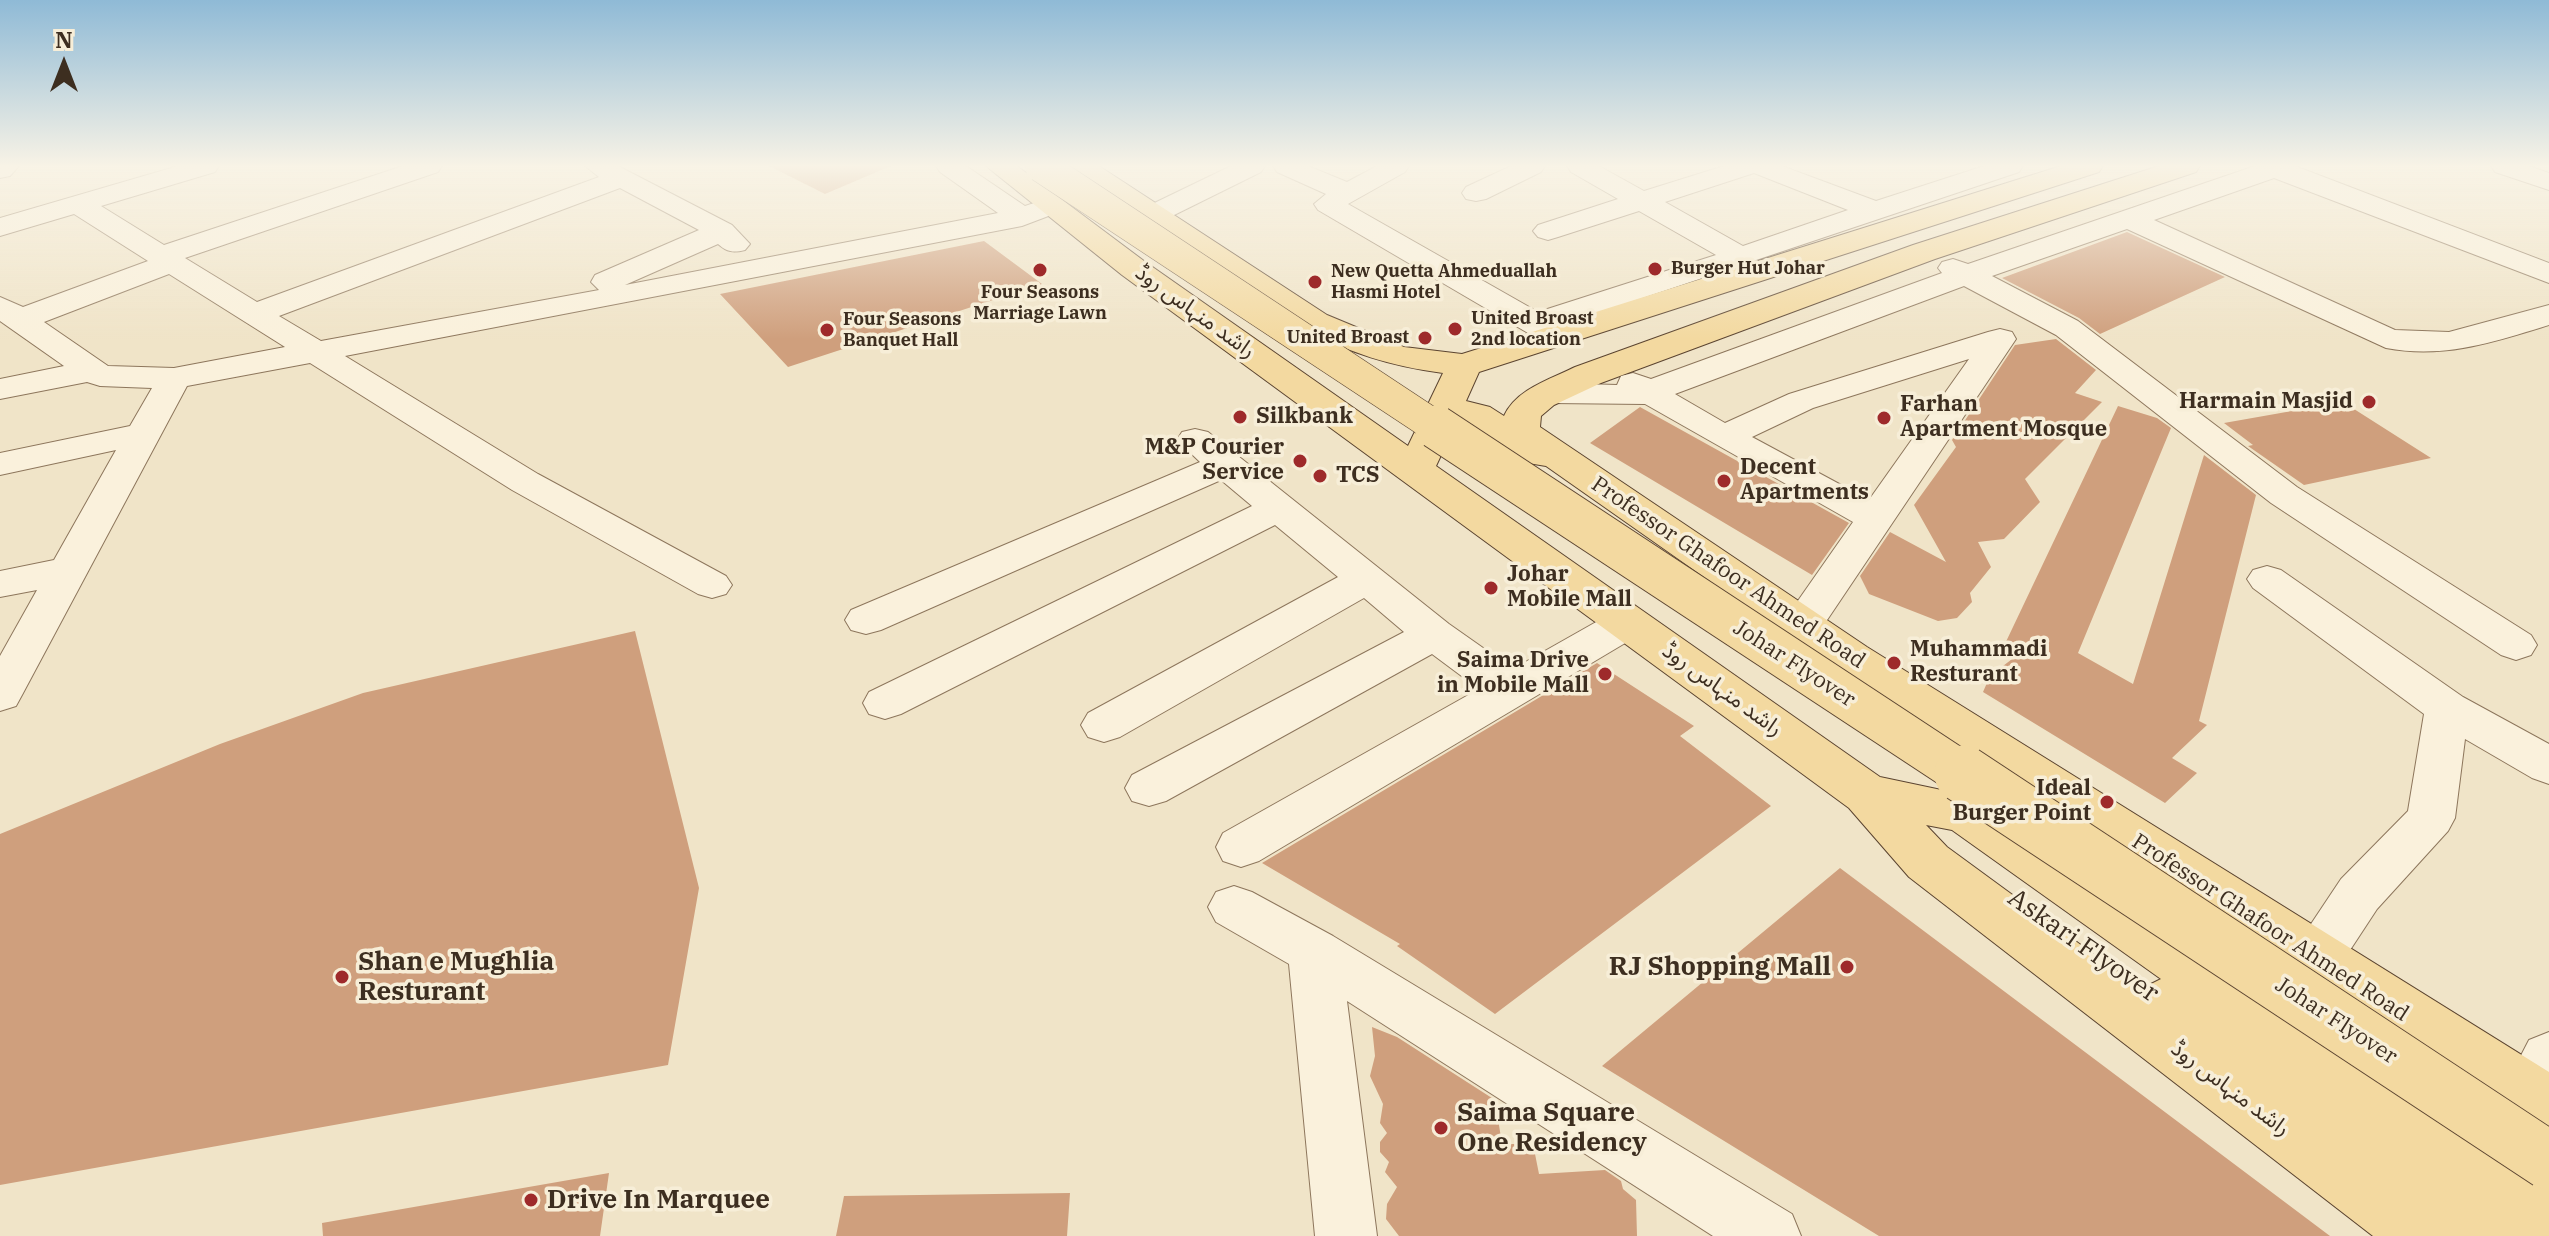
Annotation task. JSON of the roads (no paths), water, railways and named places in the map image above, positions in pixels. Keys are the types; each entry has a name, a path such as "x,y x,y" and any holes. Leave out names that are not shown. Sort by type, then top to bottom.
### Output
{"main road":[{"name":"راشد منہاس روڈ","path":"1075,224 1867,794 1928,862 2426,1236"},
{"name":"Johar Flyover","path":"1100,224 1197,266 1423,421 2549,1161"},
{"path":"1165,224 1315,322 1351,340 1398,357 1464,365 1546,330 1866,224"},
{"name":"Professor Ghafoor Ahmed Road","path":"1990,224 1924,252 1607,368 1551,393 1523,413 1521,431 1802,625 2316,957 2543,1086"},
{"path":"1243,346 1315,322"},
{"path":"1416,471 1464,365"},
{"path":"1445,406 1477,415 1646,518"},
{"path":"1867,794 1966,813 2549,1217"},
{"name":"Askari Flyover","path":"1867,794 2495,1236"}],"street":[{"path":"108,224 525,482 712,585"},
{"path":"9,313 267,224"},
{"path":"254,314 480,224"},
{"path":"708,224 722,231 761,269"},
{"path":"9,313 100,376 174,378 761,269 932,224"},
{"path":"1359,224 1546,330"},
{"path":"1548,231 1571,224"},
{"path":"1678,224 1737,264 1839,224"},
{"path":"1551,393 1637,396 2111,224"},
{"path":"2139,224 2386,338 2414,345 2447,345 2549,315"},
{"path":"2421,224 2549,274"},
{"path":"537,311 722,231"},
{"path":"1924,252 2067,328 2284,495 2516,645"},
{"path":"1853,317 1931,359"},
{"path":"1724,437 1801,401 2000,339 1802,625"},
{"path":"1607,368 1724,437 1876,519"},
{"path":"0,389 93,371"},
{"path":"0,695 174,378"},
{"path":"0,464 143,434"},
{"path":"866,620 1210,453 1434,634 1511,690"},
{"path":"885,703 1278,508"},
{"path":"0,584 69,570"},
{"path":"1104,725 1367,579"},
{"path":"2267,579 2447,708 2549,766"},
{"path":"1241,847 1627,623"},
{"path":"1149,788 1434,634"},
{"path":"2316,957 2359,894 2431,818 2447,708"},
{"path":"1234,907 1314,952 1770,1236"},
{"path":"1314,952 1346,1236"}],"place":[{"name":"Burger Hut Johar","path":"1655,269"},
{"name":"Four Seasons Marriage Lawn","path":"1040,270"},
{"name":"New Quetta Ahmeduallah Hasmi Hotel","path":"1315,282"},
{"name":"United Broast 2nd location","path":"1455,329"},
{"name":"Four Seasons Banquet Hall","path":"827,330"},
{"name":"United Broast","path":"1425,338"},
{"name":"Harmain Masjid","path":"2369,402"},
{"name":"Silkbank","path":"1240,417"},
{"name":"Farhan Apartment Mosque","path":"1884,418"},
{"name":"M&P Courier Service","path":"1300,461"},
{"name":"TCS","path":"1320,476"},
{"name":"Decent Apartments","path":"1724,481"},
{"name":"Johar Mobile Mall","path":"1491,588"},
{"name":"Muhammadi Resturant","path":"1894,663"},
{"name":"Saima Drive in Mobile Mall","path":"1605,674"},
{"name":"Ideal Burger Point","path":"2107,802"},
{"name":"RJ Shopping Mall","path":"1847,967"},
{"name":"Shan e Mughlia Resturant","path":"342,977"},
{"name":"Saima Square One Residency","path":"1441,1128"},
{"name":"Drive In Marquee","path":"531,1200"}]}
